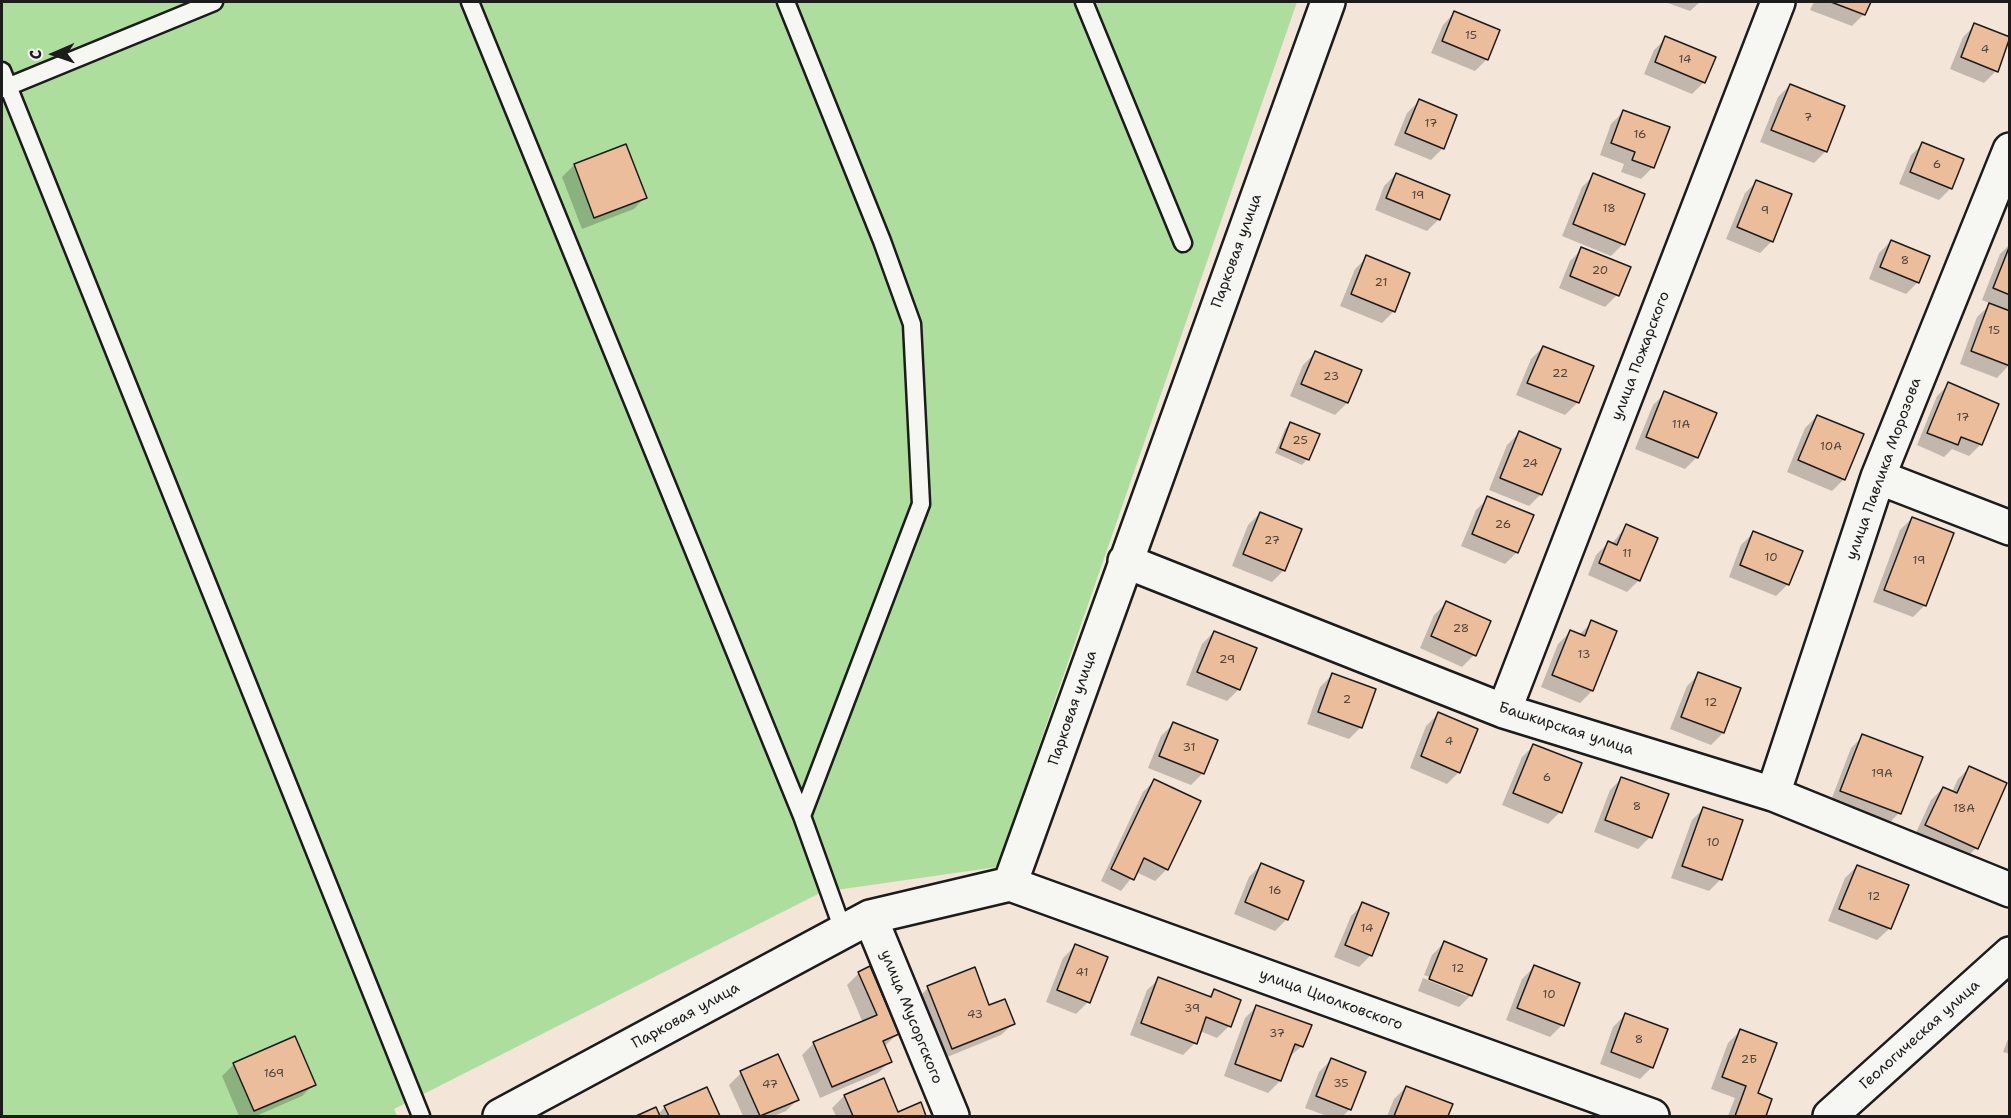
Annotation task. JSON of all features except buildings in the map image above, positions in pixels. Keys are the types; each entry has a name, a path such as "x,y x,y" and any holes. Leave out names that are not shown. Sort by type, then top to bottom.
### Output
{"street":[{"name":"Парковая улица","path":"500,1116 856,924 1010,884 1328,2"},
{"name":"улица Пожарского","path":"1504,711 1778,2"},
{"name":"улица Павлика Морозова","path":"1773,794 1878,477 2010,150"},
{"path":"1878,477 2010,528"},
{"name":"Башкирская улица","path":"1125,561 1504,711 1773,794 2010,890"},
{"name":"улица Циолковского","path":"1010,884 1652,1116"},
{"name":"улица Мусоргского","path":"856,924 952,1116"},
{"name":"Геологическая улица","path":"1830,1116 2010,954"}],"lane":[{"path":"214,2 4,82 421,1116"},
{"path":"470,2 802,816 856,924"},
{"path":"786,2 882,241 912,324 921,504 802,816"},
{"path":"1084,2 1183,243"}],"green space":[{"path":"2,2 1297,2 997,867 822,892 394,1109 397,1116 2,1116"}]}
